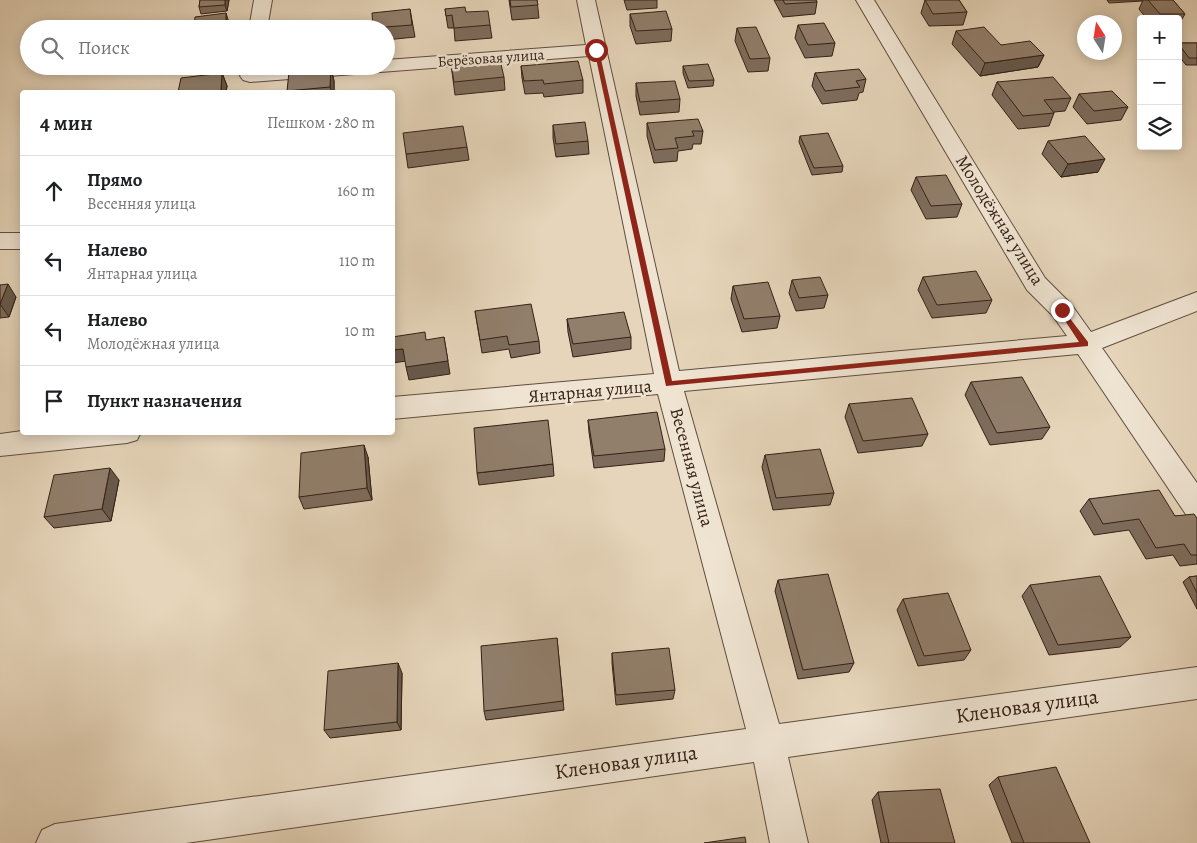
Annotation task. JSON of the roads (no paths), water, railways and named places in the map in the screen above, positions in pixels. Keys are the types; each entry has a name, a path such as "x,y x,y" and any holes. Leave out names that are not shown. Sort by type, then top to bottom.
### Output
{"street":[{"path":"260,20 263,0"},
{"name":"Весенняя улица","path":"586,0 669,384 767,742 789,843"},
{"name":"Молодёжная улица","path":"866,0 1036,284 1062,310 1197,507"},
{"name":"Берёзовая улица","path":"395,65 596,50"},
{"path":"250,78 283,75"},
{"path":"0,241 20,241"},
{"name":"Янтарная улица","path":"395,408 669,384 1085,344 1197,301"},
{"path":"0,445 98,435"},
{"name":"Кленовая улица","path":"55,843 1197,683"}]}
